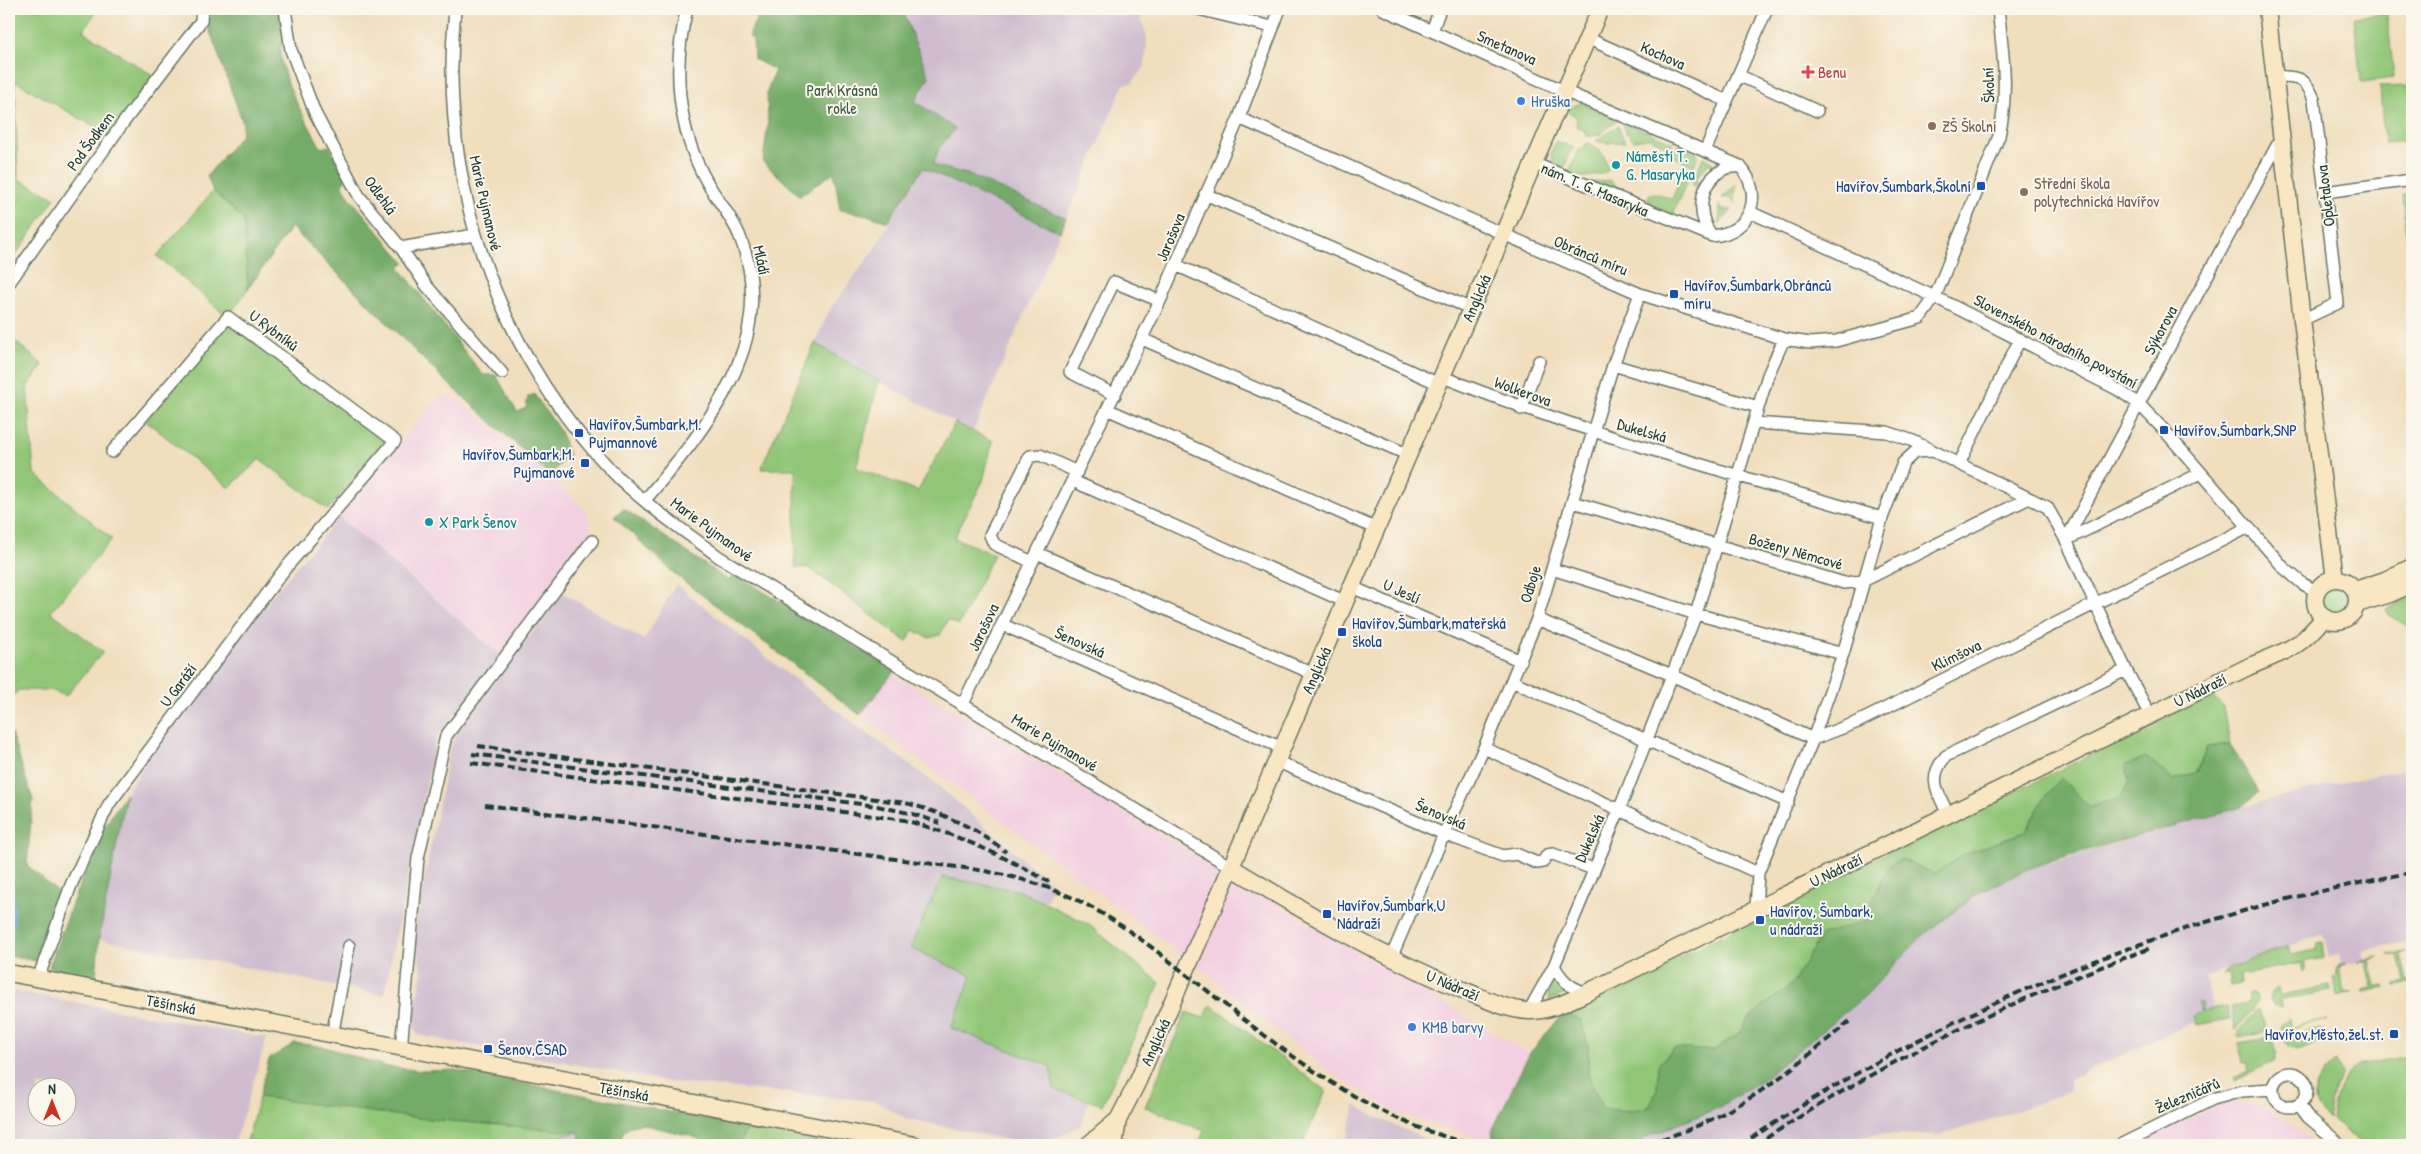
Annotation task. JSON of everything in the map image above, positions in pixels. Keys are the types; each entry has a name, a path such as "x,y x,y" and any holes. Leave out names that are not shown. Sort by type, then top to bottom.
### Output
{"street":[{"name":"Odlehlá","path":"285,9 291,50 315,113 359,196 401,248 426,285 502,373"},
{"name":"Marie Pujmanové","path":"455,9 451,45 451,104 460,170 474,235 497,299 525,355 559,406 611,471 645,500 719,557 962,706 1231,867"},
{"name":"Mládí","path":"645,500 706,425 734,377 745,347 752,295 740,236 706,180 690,142 680,99 678,57 680,34 687,9"},
{"path":"1198,9 1272,27"},
{"name":"Jarošova","path":"962,706 1109,410 1160,301 1239,118 1280,9"},
{"name":"Smetanova","path":"1383,9 1564,91"},
{"path":"1432,31 1440,9"},
{"path":"1600,9 1564,91 1740,166 1748,176 1753,193 1750,212 1738,228 1723,236 1712,236 1704,226 1700,209 1705,191 1714,178 1724,169 1740,166"},
{"path":"1705,151 1767,9"},
{"name":"Školní","path":"1935,297 1981,186 1999,136 2003,118 2005,79 1998,9"},
{"path":"2267,9 2302,320 2334,579"},
{"name":"Pod Šodkem","path":"9,283 201,15"},
{"name":"Kochova","path":"1587,38 1726,101"},
{"path":"1738,76 1817,111"},
{"name":"Opletalova","path":"2276,76 2299,78 2308,84 2314,99 2338,303 2302,320"},
{"name":"nám. T. G. Masaryka","path":"1564,91 1533,163 1712,236"},
{"name":"Obránců míru","path":"1239,118 1640,294 1784,339 1810,343 1836,341 1876,331 1920,318 1935,297"},
{"name":"Sýkorova","path":"2066,540 2282,135"},
{"name":"Anglická","path":"1114,1145 1118,1120 1140,1075 1231,867 1533,163"},
{"path":"2325,192 2412,180"},
{"path":"1205,194 1472,309"},
{"name":"Slovenského národního povstání","path":"1750,212 1935,297 2117,388 2139,404 2284,568 2302,584 2316,591"},
{"path":"401,248 474,235"},
{"name":"Wolkerova","path":"1176,265 1441,381 1593,432"},
{"path":"1115,395 1070,372 1114,282 1160,301"},
{"name":"Odboje","path":"1391,958 1444,834 1484,748 1537,619 1613,365 1640,294"},
{"name":"U Rybníků","path":"112,452 228,316 396,441"},
{"path":"1142,339 1409,455"},
{"name":"Dukelská","path":"1529,1011 1554,966 1593,868 1620,808 1696,614 1768,375 1784,339"},
{"path":"1959,464 2020,339"},
{"path":"1521,408 1539,361"},
{"path":"1613,365 1758,407"},
{"path":"1109,410 1377,529"},
{"path":"1754,423 1887,432 1913,440 2027,499 2047,507 2066,540 2126,670 2150,715"},
{"name":"Dukelská","path":"1593,432 1882,518"},
{"name":"U Garáží","path":"38,979 71,885 109,804 284,570 396,441"},
{"path":"1756,909 1758,873 1813,739 1843,654 1882,518 1903,463 1915,452 1933,451"},
{"path":"1075,477 1040,455 1030,456 990,535 994,544 1035,557 1314,674"},
{"path":"2066,540 2200,473"},
{"name":"U Jeslí","path":"1075,477 1349,594 1521,661"},
{"name":"Boženy Němcové","path":"1573,502 1844,583 1863,581 2027,499"},
{"name":"Klimšova","path":"1813,739 1858,722 2248,527"},
{"path":"401,1049 418,858 446,736 592,541"},
{"path":"2356,597 2412,567"},
{"path":"1552,569 1696,614 1843,654"},
{"path":"2334,579 2345,581 2356,597 2353,612 2344,619 2330,620 2324,617 2316,606 2316,591 2325,582 2334,579"},
{"path":"2356,597 2390,594 2412,584"},
{"name":"U Nádraží","path":"1231,867 1313,917 1391,958 1502,1006 1529,1011 1556,1005 1756,909 2248,667 2297,646 2313,632 2324,617"},
{"path":"1537,619 1672,675 1813,739"},
{"name":"Šenovská","path":"1002,626 1279,754 1444,834 1503,856 1516,854 1537,863 1543,862 1547,855 1553,854 1593,868"},
{"path":"1948,814 1937,790 1934,778 1937,767 1946,756 2126,670"},
{"path":"1512,681 1788,802"},
{"path":"1484,748 1620,808 1758,873"},
{"path":"332,1036 348,946"},
{"path":"1554,966 1564,981 1571,987 1586,992"},
{"name":"Těšínská","path":"9,974 915,1145"},
{"path":"2292,1073 2299,1075 2305,1082 2307,1090 2305,1099 2299,1106 2290,1108 2281,1105 2274,1099 2272,1090 2275,1080 2283,1074 2292,1073"},
{"name":"Železničářů","path":"2120,1145 2213,1099 2242,1091 2272,1090"},
{"path":"2299,1106 2308,1117 2341,1145"},
{"name":"Anglická","path":"1088,1145 1118,1120"}],"shaded area":[{"path":"902,9 1138,9 1147,38 1145,66 1132,83 1124,84 1066,218 967,174 932,165 939,148 955,129 915,101 929,77"},
{"path":"1198,9 1273,9 1267,26"},
{"path":"922,167 1060,232 973,432 882,383 815,343 830,309 872,253"},
{"path":"443,396 455,397 467,406 583,507 590,521 589,539 501,656 339,517 433,403"},
{"path":"339,517 501,656 436,738 384,995 99,939 126,794 182,701"},
{"path":"676,584 785,672 936,784 1053,885 1045,903 1020,891 972,976 951,1027 1050,1066 1054,1089 1089,1101 1081,1125 1055,1139 1022,1143 905,1118 875,1101 669,1082 417,1035 412,1024 422,974 414,932 450,747 455,736 484,695 563,593 644,640"},
{"path":"892,674 1529,1054 1492,1131 1494,1142 1396,1113 1323,1067 1200,968 860,715"},
{"path":"2412,768 2412,941 2363,950 2365,960 2341,964 2339,955 2329,957 2323,934 2205,977 2214,1013 2069,1079 2072,1090 2000,1117 1940,1135 1879,1134 1860,1137 1837,1145 1643,1145 1641,1139 1716,1109 1762,1080 1865,996 1920,937 1980,892 2025,870 2241,807 2330,785"},
{"path":"9,990 267,1038 234,1145 9,1145"},
{"path":"2230,1101 2269,1109 2318,1145 2138,1145 2169,1126"},
{"path":"1355,1105 1376,1117 1425,1139 1449,1145 1345,1145"},
{"path":"579,1132 582,1145 518,1145"},
{"path":"1974,1140 2041,1143 2043,1145 1926,1145 1926,1142"}],"green space":[{"path":"9,9 98,9 83,31 157,78 114,138 15,81 18,179 55,198 9,265"},
{"path":"202,9 279,9 285,42 280,49 281,61 289,87 321,148 329,146 347,177 342,184 350,198 405,263 399,267 483,375 496,375 517,412 526,408 528,397 534,394 560,431 569,455 550,475 439,375 291,227 248,289 244,220 213,191 207,176 241,135 243,123"},
{"name":"Park Krásná rokle","path":"761,9 902,9 929,77 915,101 955,129 939,148 933,165 967,174 1066,218 1060,232 923,168 888,222 867,215 840,210 834,172 800,196 763,162 768,123 767,92 775,70 754,59 753,38 750,38 750,33"},
{"path":"2387,13 2394,78 2361,82 2354,17"},
{"path":"2409,86 2412,141 2384,143 2380,87"},
{"path":"1581,103 1617,118 1617,120 1601,134 1588,137 1584,130 1576,126 1577,117 1568,112 1569,108"},
{"path":"1622,121 1674,143 1667,147 1651,138 1633,140 1626,133"},
{"path":"1618,126 1625,142 1607,143 1596,141"},
{"path":"1556,141 1574,148 1569,154 1564,170 1554,168 1551,152"},
{"path":"1588,143 1597,148 1602,154 1608,171 1588,177 1568,174 1577,152"},
{"path":"1679,145 1698,154 1694,166 1670,155"},
{"path":"1703,157 1718,166 1716,169 1709,163 1695,180 1703,185 1702,189 1692,185"},
{"path":"1685,169 1691,171 1671,219 1651,209 1648,197 1650,194 1656,193 1672,199"},
{"path":"1610,180 1623,192 1640,197 1640,203 1588,183"},
{"path":"1736,184 1735,203 1730,197 1722,198"},
{"path":"213,191 244,220 248,289 228,317 157,256"},
{"path":"2412,194 2412,251 2409,252 2403,195"},
{"path":"1720,204 1722,210 1732,210 1719,224"},
{"path":"229,323 385,441 328,510 260,459 229,488 146,421"},
{"path":"9,336 43,365 27,387 34,473 112,539 51,612 103,652 66,696 51,690 19,690 9,700"},
{"path":"815,343 879,381 856,468 918,491 955,423 993,441 983,481 954,538 994,554 959,625 948,620 940,635 929,638 913,630 907,642 809,568 795,567 795,469 761,469"},
{"path":"623,508 729,581 734,574 895,670 860,715 677,576 614,517"},
{"path":"2336,586 2346,590 2350,600 2346,610 2336,614 2326,610 2322,600 2326,590"},
{"path":"2412,597 2412,628 2388,615 2386,609"},
{"path":"2210,693 2223,707 2230,744 2207,747 2197,772 2172,780 2129,780 2121,798 2089,806 2061,779 2032,818 2025,832 1962,855 1935,874 1902,859 1871,903 1869,920 1853,927 1806,963 1793,983 1748,1019 1739,1033 1713,1051 1674,1048 1658,1065 1657,1090 1649,1107 1628,1111 1603,1109 1588,1075 1588,1045 1563,1014 1896,849 2151,726"},
{"path":"9,727 33,800 27,865 62,896 36,961 9,956"},
{"path":"2230,744 2259,792 2241,807 2056,859 2025,870 1980,892 1921,937 1865,996 1762,1080 1716,1109 1641,1139 1643,1145 1518,1145 1494,1142 1492,1131 1529,1054 1563,1014 1581,1020 1588,1045 1588,1075 1603,1109 1628,1111 1649,1107 1657,1090 1658,1065 1675,1048 1713,1051 1739,1033 1748,1019 1793,983 1821,935 1869,920 1871,903 1890,864 1902,859 1935,874 1962,855 2025,832 2044,798 2061,778 2089,806 2121,798 2129,780 2125,765 2146,757 2172,780 2197,772 2207,747"},
{"path":"126,794 99,939 96,977 49,967 92,855 102,833"},
{"path":"942,877 1020,891 1045,903 1088,924 1160,983 1102,1105 1054,1089 1050,1066 951,1028 972,976 910,948"},
{"path":"2322,942 2324,958 2304,962 2306,971 2303,972 2301,963 2239,975 2240,984 2231,986 2229,974 2222,975 2228,969 2289,945 2292,955 2316,950 2317,943"},
{"path":"2410,951 2401,954 2407,981 2412,980 2412,983 2395,986 2395,984 2404,982 2398,955 2389,955"},
{"path":"2378,957 2370,960 2375,987 2384,986 2385,988 2364,992 2363,990 2372,988 2367,961 2358,961"},
{"path":"2347,963 2339,967 2344,993 2352,993 2337,997 2333,977 2337,976 2336,969 2339,965"},
{"path":"1555,982 1567,994 1549,1000 1548,995"},
{"path":"2329,986 2330,991 2281,1000 2282,1008 2275,1006 2270,1000 2272,992 2278,988 2280,995"},
{"path":"2248,994 2255,995 2259,1000 2236,1031 2231,1006 2249,1002"},
{"path":"2198,1003 2201,1003 2203,1011 2227,1007 2230,1019 2196,1025 2193,1016 2202,1012"},
{"path":"1211,1005 1326,1091 1302,1145 1198,1145 1204,1131 1145,1107 1186,1012 1203,1018"},
{"path":"2256,1010 2259,1010 2267,1032 2238,1038 2237,1035"},
{"path":"2289,1018 2291,1027 2327,1020 2281,1030 2282,1023"},
{"path":"2319,1029 2325,1032 2328,1038 2297,1050 2288,1047 2282,1035 2292,1033 2294,1038 2302,1037 2301,1033"},
{"path":"2272,1037 2277,1052 2274,1061 2235,1081 2234,1078 2249,1071 2247,1062 2243,1063 2239,1043"},
{"path":"295,1043 325,1047 388,1067 424,1071 455,1070 747,1127 739,1145 712,1145 691,1136 641,1124 632,1126 624,1131 617,1145 582,1145 579,1132 418,1118 259,1097 269,1059"},
{"path":"2412,1055 2412,1145 2363,1145 2332,1120 2342,1083 2357,1066"},
{"path":"2336,1062 2342,1074 2335,1087 2328,1120 2321,1113 2315,1097 2318,1082 2323,1074"},
{"path":"259,1097 418,1118 579,1132 518,1145 246,1145"},
{"path":"747,1127 836,1145 739,1145"}],"waterway":[{"path":"9,812 13,920 9,942"}],"railway":[{"path":"478,746 906,803 933,811 959,822 995,843 1006,852"},
{"path":"472,754 877,806 913,814 940,823"},
{"path":"471,763 904,820 978,846 1049,882"},
{"path":"485,805 972,869 1002,874 1045,887 1087,905 1122,926 1156,950 1246,1022 1354,1096 1393,1116 1433,1133 1476,1145"},
{"path":"1741,1145 1801,1106 1863,1070 1992,1004 2058,976 2124,950 2261,906 2412,872"},
{"path":"1756,1145 1850,1087 1948,1035 2048,989 2151,948"},
{"path":"1638,1145 1670,1136 1727,1112 1802,1061 1851,1020"}],"place":[{"name":"Benu","path":"1808,72"},
{"name":"Hruška","path":"1521,101"},
{"name":"ZŠ Školní","path":"1932,126"},
{"name":"Náměstí T. G. Masaryka","path":"1616,165"},
{"name":"Havířov,Šumbark,Školní","path":"1981,186"},
{"name":"Střední škola polytechnická Havířov","path":"2024,192"},
{"name":"Havířov,Šumbark,Obránců míru","path":"1674,294"},
{"name":"Havířov,Šumbark,SNP","path":"2164,430"},
{"name":"Havířov,Šumbark,M. Pujmannové","path":"579,433"},
{"name":"Havířov,Šumbark,M. Pujmanové","path":"585,463"},
{"name":"X Park Šenov","path":"429,522"},
{"name":"Havířov,Šumbark,mateřská škola","path":"1342,632"},
{"name":"Havířov,Šumbark,U Nádraží","path":"1327,914"},
{"name":"Havířov, Šumbark, u nádraží","path":"1760,920"},
{"name":"KMB barvy","path":"1412,1027"},
{"name":"Havířov,Město,žel.st.","path":"2394,1034"},
{"name":"Šenov,ČSAD","path":"488,1049"}]}
